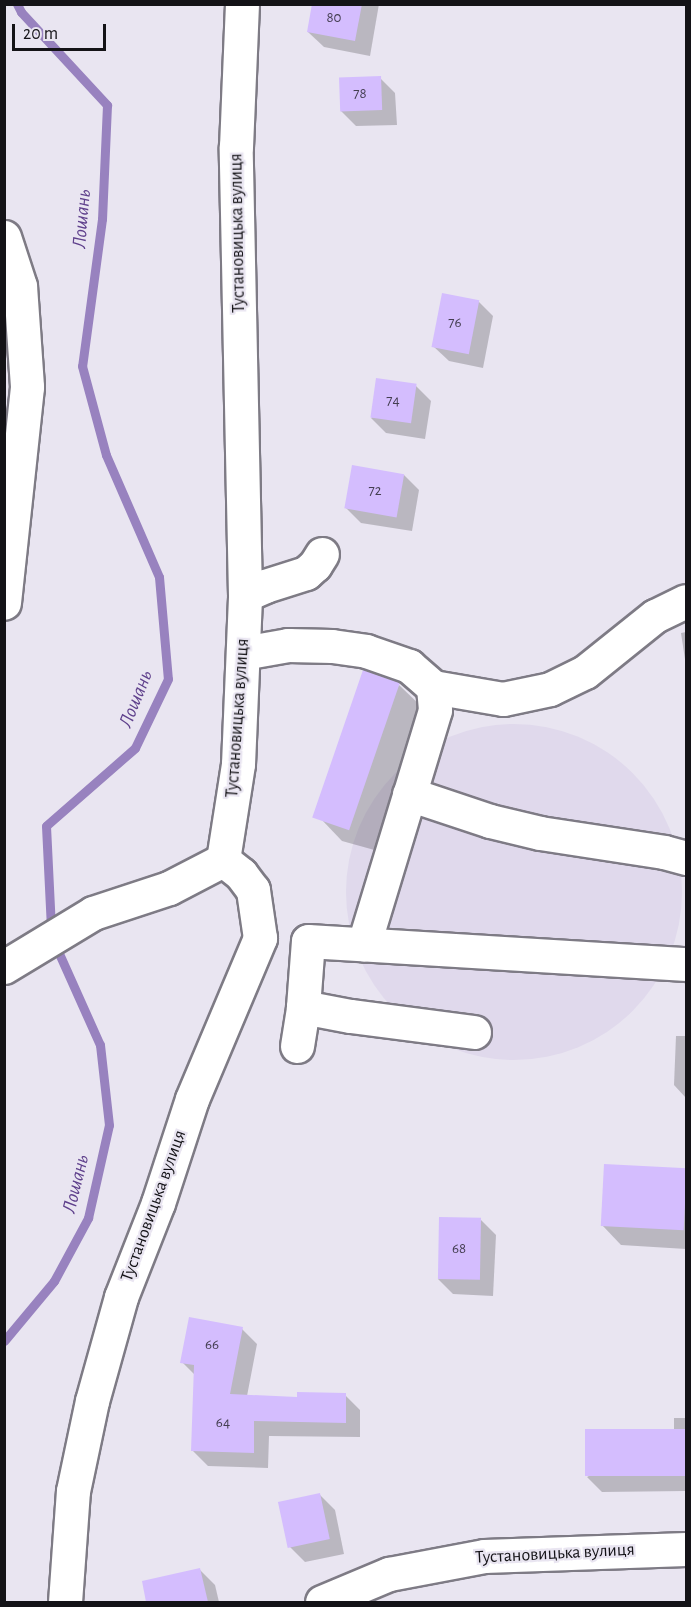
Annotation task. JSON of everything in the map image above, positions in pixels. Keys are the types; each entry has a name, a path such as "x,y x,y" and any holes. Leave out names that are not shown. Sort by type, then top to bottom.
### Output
{"street":[{"name":"Тустановицька вулиця","path":"65,1602 73,1491 92,1401 121,1297 158,1203 192,1099 260,938 253,890 241,874 223,860 238,764 245,596 236,147 242,4"},
{"path":"4,237 20,286 27,387 4,603"},
{"path":"245,596 265,586 306,573 322,554"},
{"path":"243,653 288,645 332,645 366,651 409,666 433,687 503,699 550,689 585,672 655,616 687,601"},
{"path":"364,944 435,710 433,687"},
{"path":"409,794 490,821 540,833 664,852 687,858"},
{"path":"4,967 93,913 169,888 223,860"},
{"path":"297,1046 303,1007 308,941 651,964 687,964"},
{"path":"303,1007 351,1016 474,1032"},
{"name":"Тустановицька вулиця","path":"322,1602 389,1574 484,1556 687,1549"}],"shaded area":[{"path":"514,724 547,728 578,737 607,753 633,773 653,799 669,828 678,859 682,892 678,925 669,956 653,985 633,1011 607,1031 578,1047 547,1056 514,1060 481,1056 450,1047 421,1031 395,1011 375,985 359,956 350,925 346,892 350,859 359,828 375,799 395,773 421,753 450,737 481,728"}],"building":[{"path":"312,4 362,4 355,41 307,32"},
{"path":"381,76 382,110 340,111 339,77"},
{"path":"442,293 479,300 469,354 432,347"},
{"path":"376,378 417,384 411,423 370,418"},
{"path":"352,465 404,474 397,518 344,508"},
{"path":"363,670 400,683 349,830 312,818"},
{"path":"604,1164 686,1168 684,1230 601,1226"},
{"path":"439,1217 481,1218 480,1280 438,1279"},
{"path":"189,1317 243,1327 230,1394 297,1397 297,1392 346,1393 346,1423 254,1421 254,1453 191,1451 194,1365 180,1363"},
{"path":"585,1429 686,1429 686,1476 585,1476"},
{"path":"320,1493 330,1539 288,1548 278,1502"},
{"path":"200,1568 208,1602 146,1602 142,1581"}],"waterway":[{"name":"Лошань","path":"17,4 21,12 107,105 102,219 82,366 106,455 159,577 168,679 135,748 46,826 51,929"},
{"name":"Лошань","path":"4,1341 54,1281 88,1218 109,1125 100,1045 54,942"}]}
